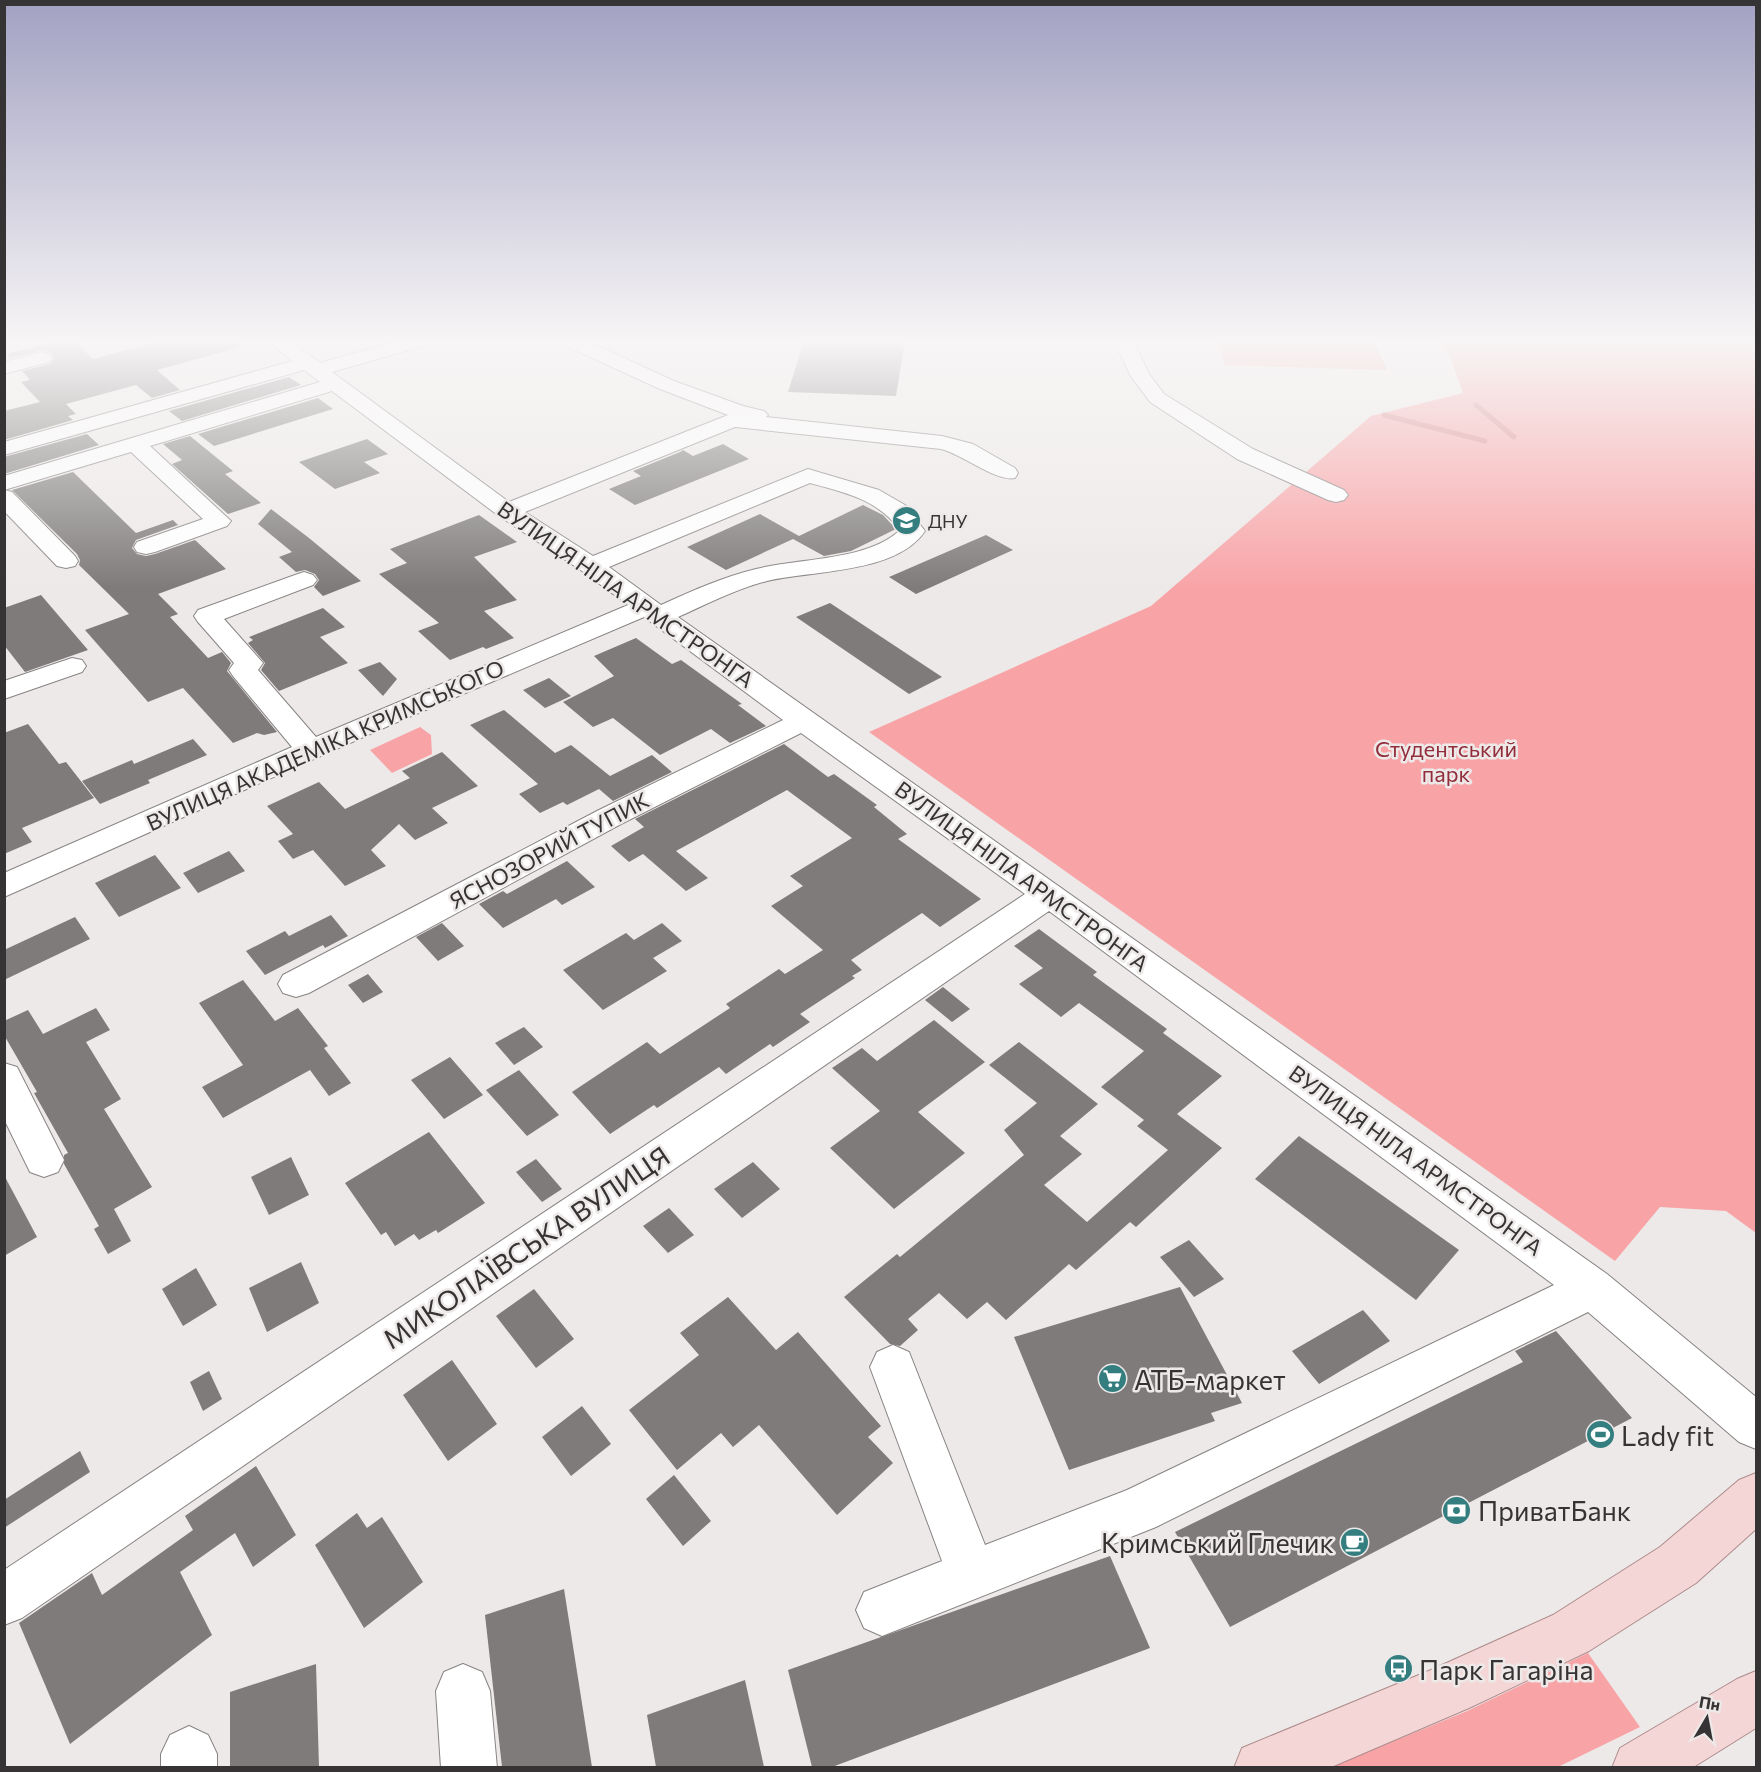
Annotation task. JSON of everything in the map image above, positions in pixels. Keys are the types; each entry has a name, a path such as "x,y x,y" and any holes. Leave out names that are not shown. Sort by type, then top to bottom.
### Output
{"main road":[{"path":"1262,1767 1450,1689 1570,1633 1678,1564 1756,1497"},
{"path":"1640,1767 1756,1698"}],"street":[{"path":"4,449 112,423"},
{"path":"4,483 135,444 189,423"},
{"name":"ВУЛИЦЯ НІЛА АРМСТРОНГА","path":"388,423 507,511 591,566 803,721 1049,894 1592,1288 1756,1426"},
{"path":"507,511 726,423"},
{"path":"757,423 942,443 965,449 1007,473"},
{"path":"1193,423 1245,454 1336,495"},
{"path":"135,444 219,521 146,547"},
{"name":"ВУЛИЦЯ АКАДЕМІКА КРИМСЬКОГО","path":"4,886 311,750 653,611 760,575 836,563 886,549 909,537 913,531 897,510 871,495 808,476 591,566"},
{"path":"4,498 66,561"},
{"path":"304,580 207,616 249,663 243,670 311,750"},
{"path":"4,691 72,666"},
{"name":"ЯСНОЗОРИЙ ТУПИК","path":"296,984 610,817 803,721"},
{"name":"МИКОЛАЇВСЬКА ВУЛИЦЯ","path":"4,1600 1049,894"},
{"path":"4,1078 44,1160"},
{"path":"882,1610 1139,1510 1592,1288"},
{"path":"893,1367 972,1575"},
{"path":"463,1691 469,1767"}],"green space":[{"name":"Студентський парк","path":"1363,423 1756,423 1756,1233 1726,1211 1660,1207 1615,1261 869,732 1151,606"},
{"path":"420,727 431,735 432,754 392,773 370,750"},
{"path":"1588,1653 1640,1727 1558,1767 1331,1767 1467,1711"}],"building":[{"path":"4,423 64,423 4,440"},
{"path":"236,423 289,423 214,446 198,434"},
{"path":"87,434 99,445 4,474 4,457"},
{"path":"190,436 233,471 225,474 261,503 228,514 172,464 182,460 163,444"},
{"path":"367,439 388,454 364,462 380,473 335,489 299,462"},
{"path":"723,444 749,459 635,505 609,489 641,476 633,471 683,450 693,456"},
{"path":"73,472 136,533 173,520 178,525 136,540 132,548 137,554 146,556 155,554 195,540 226,569 158,594 178,614 170,617 208,658 222,652 231,663 227,671 277,732 264,735 257,733 233,743 183,688 148,702 85,630 129,614 79,565 80,560 77,554 12,490"},
{"path":"863,505 883,515 896,529 851,551 824,556 793,539 726,570 687,547 760,514 799,536"},
{"path":"271,509 361,581 323,596 314,587 319,580 315,574 305,570 296,572 279,557 292,552 258,524"},
{"path":"479,515 517,542 474,557 517,600 484,611 514,638 450,660 418,631 439,623 379,574 407,563 390,549"},
{"path":"986,535 1013,550 916,594 889,577"},
{"path":"41,595 88,650 25,672 4,645 4,608"},
{"path":"830,603 942,677 909,694 796,617"},
{"path":"323,608 345,627 320,637 348,663 279,691 261,670 265,663 248,643 253,640 249,637"},
{"path":"636,638 672,664 681,660 742,704 738,705 766,726 730,743 711,729 660,755 613,718 593,727 563,702 614,676 594,656"},
{"path":"380,662 397,679 383,696 358,670"},
{"path":"549,678 571,696 545,708 523,690"},
{"path":"504,710 555,753 571,745 610,776 652,755 672,772 613,801 599,789 567,805 563,802 540,813 519,794 538,784 470,725"},
{"path":"28,724 59,764 66,762 94,798 22,828 32,842 4,854 4,733"},
{"path":"193,739 207,755 148,780 150,783 100,804 82,781 132,760 134,764"},
{"path":"784,744 828,777 834,774 877,805 874,807 907,834 898,839 981,899 940,927 922,913 851,960 862,970 852,976 855,978 800,1014 810,1022 773,1047 770,1044 726,1074 719,1067 657,1108 654,1105 610,1134 572,1092 647,1042 660,1054 730,1008 726,1004 779,969 785,974 823,950 771,906 803,886 790,876 852,838 787,790 676,851 708,878 686,891 643,854 629,862 611,846 644,827 635,819"},
{"path":"442,752 478,786 432,808 448,823 415,840 399,824 371,850 386,866 345,886 313,850 293,859 278,841 293,834 267,806 319,782 345,809 410,778 402,771"},
{"path":"229,851 245,871 198,893 183,873"},
{"path":"155,855 181,888 119,917 95,883"},
{"path":"567,861 595,887 562,905 556,899 503,928 479,904 503,891 507,894"},
{"path":"331,915 348,936 325,948 323,945 265,975 246,951 285,931 289,936"},
{"path":"75,917 90,939 4,980 4,950"},
{"path":"442,923 464,946 438,961 416,937"},
{"path":"662,923 682,941 653,958 667,971 603,1010 563,970 626,933 634,940"},
{"path":"1039,929 1097,972 1093,975 1167,1029 1163,1033 1222,1076 1177,1114 1222,1148 1136,1227 1130,1222 1076,1270 1069,1264 1006,1320 987,1302 967,1319 939,1293 908,1319 918,1330 900,1346 890,1344 844,1297 897,1254 900,1257 1024,1155 1004,1130 1037,1103 989,1065 1019,1042 1098,1104 1060,1136 1082,1154 1044,1185 1087,1222 1168,1150 1137,1126 1144,1120 1101,1087 1144,1051 1079,1003 1061,1017 1019,984 1043,968 1014,946"},
{"path":"368,974 383,992 363,1003 348,985"},
{"path":"243,980 275,1021 298,1008 328,1046 324,1048 351,1083 329,1096 310,1070 223,1118 202,1087 243,1065 199,1003"},
{"path":"943,987 970,1009 952,1022 925,1000"},
{"path":"96,1008 110,1030 86,1042 121,1099 104,1109 152,1187 114,1209 131,1241 108,1254 94,1229 99,1226 64,1164 64,1155 68,1153 34,1093 37,1092 4,1035 4,1021 28,1010 43,1034"},
{"path":"934,1020 985,1062 918,1112 965,1153 894,1209 830,1148 880,1111 832,1068 862,1048 877,1061"},
{"path":"524,1027 543,1047 514,1065 495,1043"},
{"path":"450,1057 483,1095 444,1119 411,1080"},
{"path":"519,1070 559,1115 527,1136 486,1090"},
{"path":"429,1132 485,1203 438,1233 436,1230 419,1240 414,1234 395,1246 386,1232 381,1235 345,1183"},
{"path":"1299,1136 1459,1250 1416,1300 1255,1179"},
{"path":"291,1157 309,1195 269,1215 251,1177"},
{"path":"536,1159 562,1189 542,1202 516,1172"},
{"path":"753,1162 780,1189 742,1218 714,1189"},
{"path":"4,1175 37,1237 4,1256"},
{"path":"669,1208 694,1235 668,1253 643,1226"},
{"path":"1189,1240 1224,1279 1194,1297 1160,1257"},
{"path":"301,1262 319,1303 267,1332 249,1288"},
{"path":"196,1268 217,1305 183,1326 162,1289"},
{"name":"АТБ-маркет","path":"1180,1287 1242,1403 1211,1413 1215,1421 1069,1470 1014,1337"},
{"path":"534,1289 574,1339 536,1368 496,1316"},
{"path":"728,1297 776,1350 798,1332 881,1426 868,1437 893,1463 837,1515 759,1425 733,1447 721,1433 677,1470 629,1410 699,1355 680,1333"},
{"path":"1363,1310 1390,1341 1319,1384 1292,1351"},
{"path":"1556,1331 1632,1418 1230,1627 1175,1532 1523,1362 1515,1351"},
{"path":"452,1360 497,1424 448,1461 403,1395"},
{"path":"209,1371 222,1399 203,1411 190,1382"},
{"path":"582,1406 611,1444 571,1476 542,1437"},
{"path":"80,1451 90,1472 4,1528 4,1500"},
{"path":"256,1466 296,1535 253,1567 235,1533 180,1572 212,1635 70,1744 19,1623 92,1573 102,1595 193,1530 185,1516"},
{"path":"674,1475 711,1521 683,1546 646,1499"},
{"path":"357,1513 367,1528 382,1517 423,1582 364,1628 315,1545"},
{"path":"1110,1556 1150,1648 832,1767 812,1767 788,1670"},
{"path":"564,1589 592,1767 502,1767 485,1615"},
{"path":"316,1664 319,1767 230,1767 230,1692"},
{"path":"745,1680 764,1767 656,1767 647,1715"}],"waterway":[{"path":"1414,423 1485,441"},
{"path":"1497,423 1514,437"}],"place":[{"name":"ДНУ","path":"907,521"},
{"name":"АТБ-маркет","path":"1113,1379"},
{"name":"Lady fit","path":"1600,1435"},
{"name":"ПриватБанк","path":"1457,1510"},
{"name":"Кримський Глечик","path":"1355,1542"},
{"name":"Парк Гагаріна","path":"1398,1669"}]}
